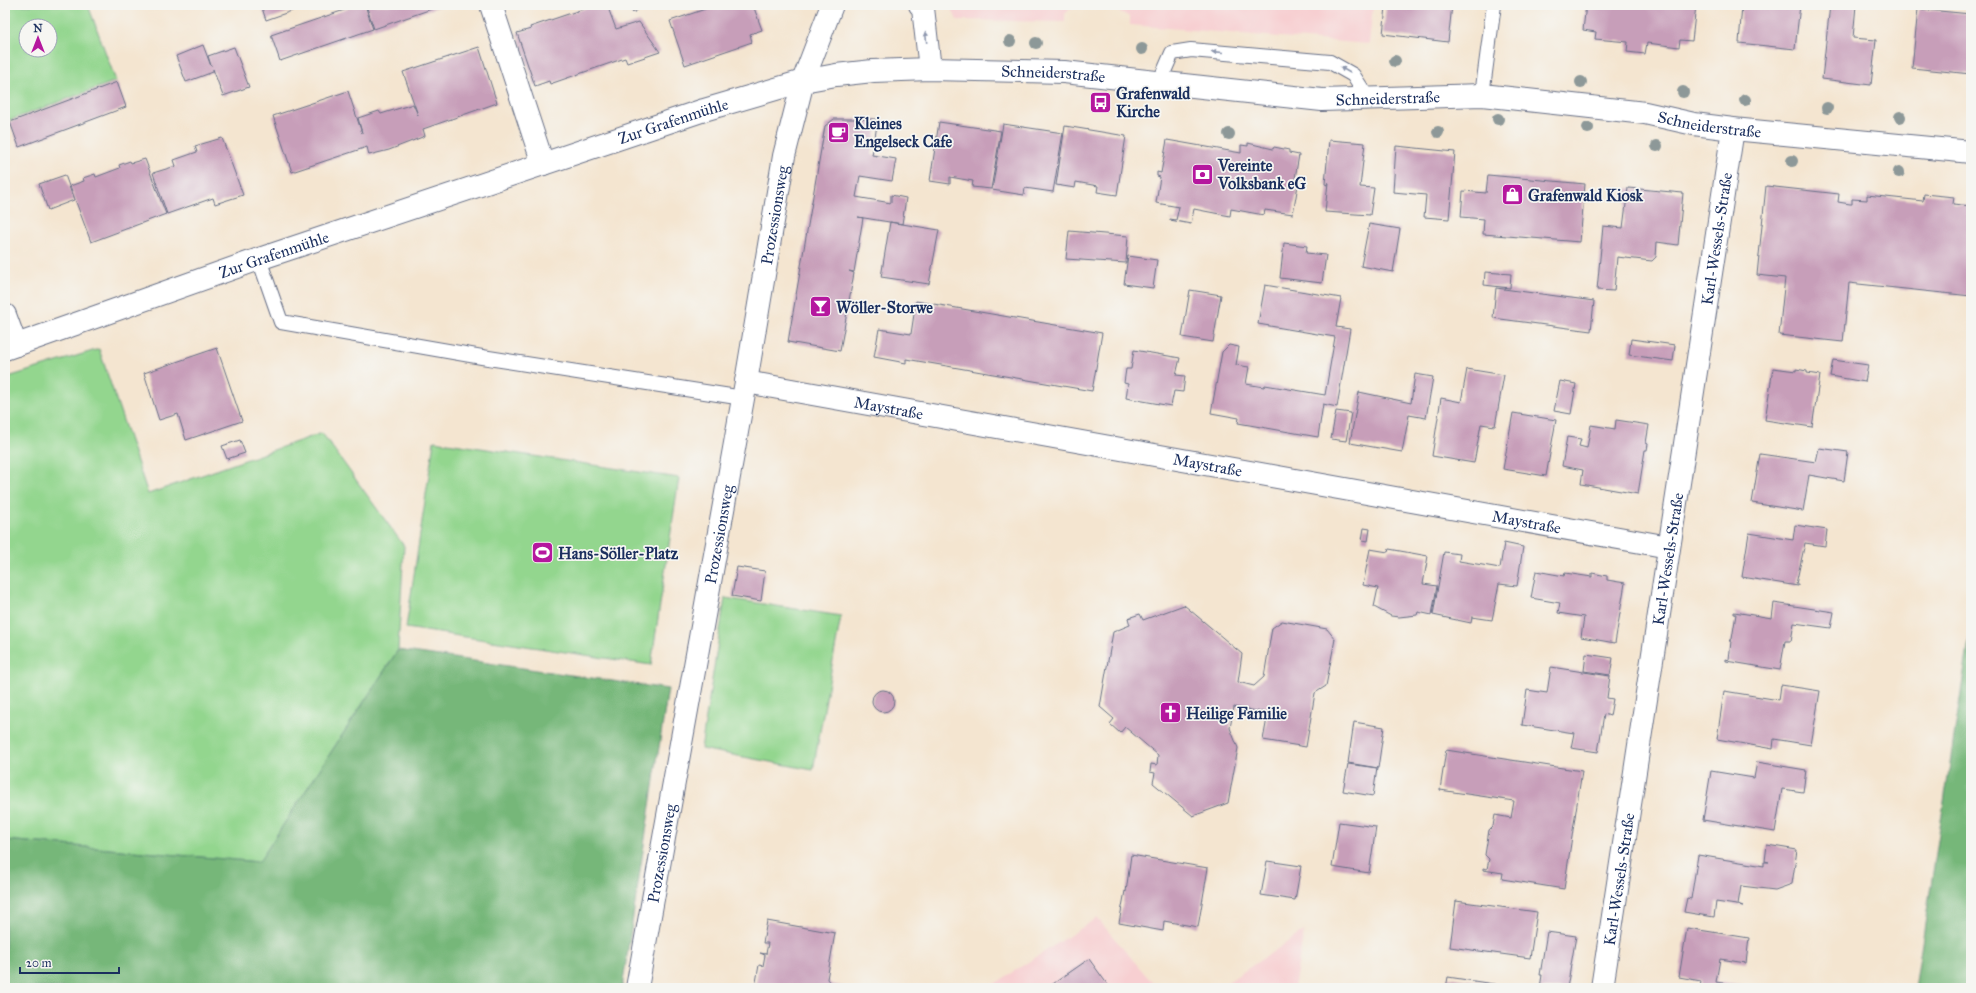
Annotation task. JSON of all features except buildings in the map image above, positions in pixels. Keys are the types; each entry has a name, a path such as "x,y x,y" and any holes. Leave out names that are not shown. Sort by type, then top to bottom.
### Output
{"street":[{"path":"491,5 543,164"},
{"name":"Prozessionsweg","path":"637,988 744,390 784,156 803,81 832,5"},
{"path":"920,5 922,8 930,69"},
{"name":"Schneiderstraße","path":"803,81 836,75 873,71 930,69 1064,72 1322,100 1369,100 1482,95 1644,113 1694,124 1733,129 1971,152"},
{"name":"Zur Grafenmühle","path":"11,347 259,259 704,110 803,81"},
{"name":"Karl-Wessels-Straße","path":"1602,988 1733,129"},
{"path":"5,315 11,347"},
{"name":"Maystraße","path":"744,390 1669,547"}],"lane":[{"path":"1482,95 1494,5"},
{"path":"1159,83 1172,53 1191,50 1330,62 1353,75 1369,100"},
{"path":"259,259 281,322 482,357 744,390"}],"shaded area":[{"path":"950,5 1079,5 1069,10 1065,14 1065,22 957,20"},
{"path":"1107,5 1373,5 1369,44 1130,25 1130,17"},
{"path":"1097,918 1157,988 988,988"},
{"path":"1304,931 1294,988 1219,988"}],"green space":[{"path":"5,5 88,5 116,81 5,122"},
{"path":"99,349 148,494 322,433 404,546 398,650 259,862 5,840 5,378"},
{"name":"Hans-Söller-Platz","path":"434,441 679,478 651,665 406,628"},
{"path":"725,598 841,616 813,770 701,749"},
{"path":"1971,628 1971,988 1915,988"},
{"path":"398,650 668,689 622,988 5,988 5,840 259,862"}],"place":[{"name":"Grafenwald Kirche","path":"1101,102"},
{"name":"Kleines Engelseck Cafe","path":"838,132"},
{"name":"Vereinte Volksbank eG","path":"1203,174"},
{"name":"Grafenwald Kiosk","path":"1512,195"},
{"name":"Wöller-Storwe","path":"821,307"},
{"name":"Hans-Söller-Platz","path":"542,553"},
{"name":"Heilige Familie","path":"1170,713"}]}
